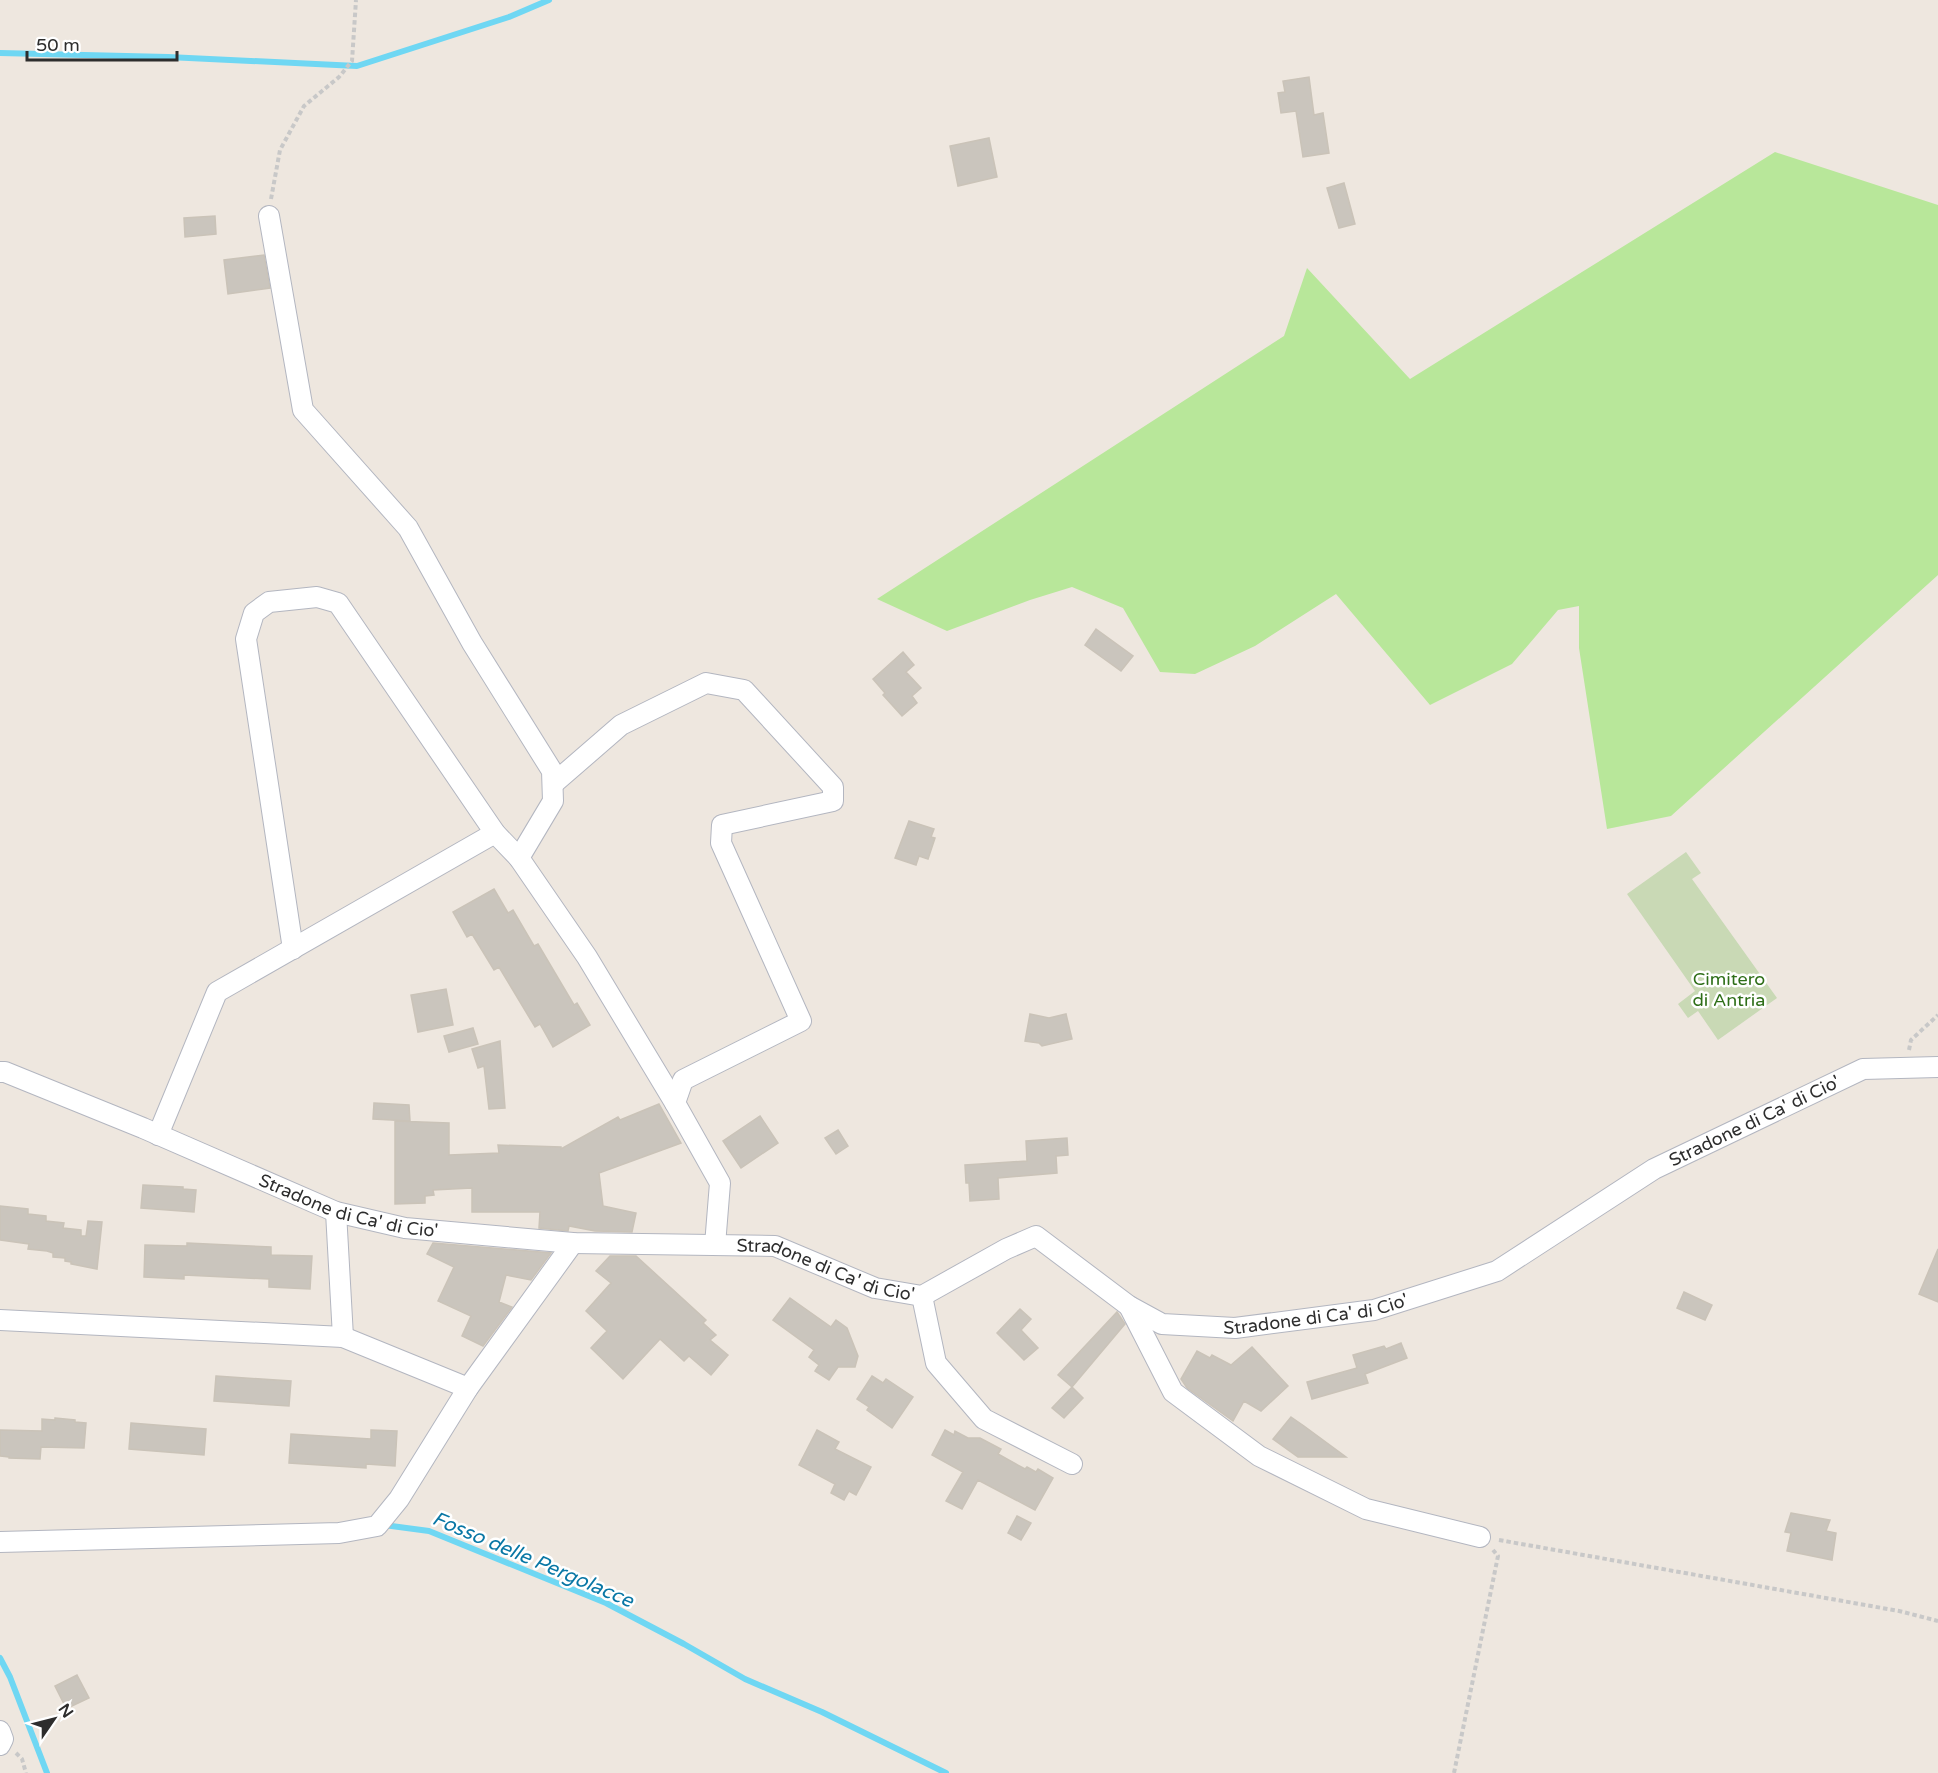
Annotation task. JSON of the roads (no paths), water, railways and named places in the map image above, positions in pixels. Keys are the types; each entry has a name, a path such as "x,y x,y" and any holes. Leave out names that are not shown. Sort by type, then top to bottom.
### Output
{"street":[{"path":"269,216 303,410 408,528 472,643 552,771 553,801 519,858"},
{"path":"293,949 246,639 254,613 269,602 316,597 338,603 495,832 519,858 587,957 720,1183 715,1245"},
{"path":"553,784 621,725 706,682 744,690 833,787 834,801 722,825 721,843 801,1021 683,1080 675,1103"},
{"path":"158,1135 217,992 495,832"},
{"name":"Stradone di Ca' di Cio'","path":"0,1072 5,1072 158,1135 336,1212 405,1228 573,1243 774,1246 875,1288 922,1296 1006,1249 1036,1236 1129,1306 1162,1324 1235,1328 1374,1310 1497,1271 1654,1169 1863,1069 1938,1067"},
{"path":"336,1212 343,1337"},
{"path":"0,1542 339,1533 377,1526 399,1499 468,1388 573,1243"},
{"path":"922,1296 936,1363 984,1419 1072,1464"},
{"path":"1129,1306 1173,1392 1259,1456 1366,1509 1480,1537"},
{"path":"0,1320 343,1337 468,1388"},
{"path":"0,1731 3,1739 0,1745"}],"waterway":[{"path":"0,53 168,57 357,66 509,17 549,0"},
{"name":"Fosso delle Pergolacce","path":"384,1525 429,1531 606,1603 745,1679 822,1712 946,1773"},
{"path":"0,1658 10,1677 47,1773"}],"park label":[{"name":"Cimitero di Antria","path":"1729,989"}]}
